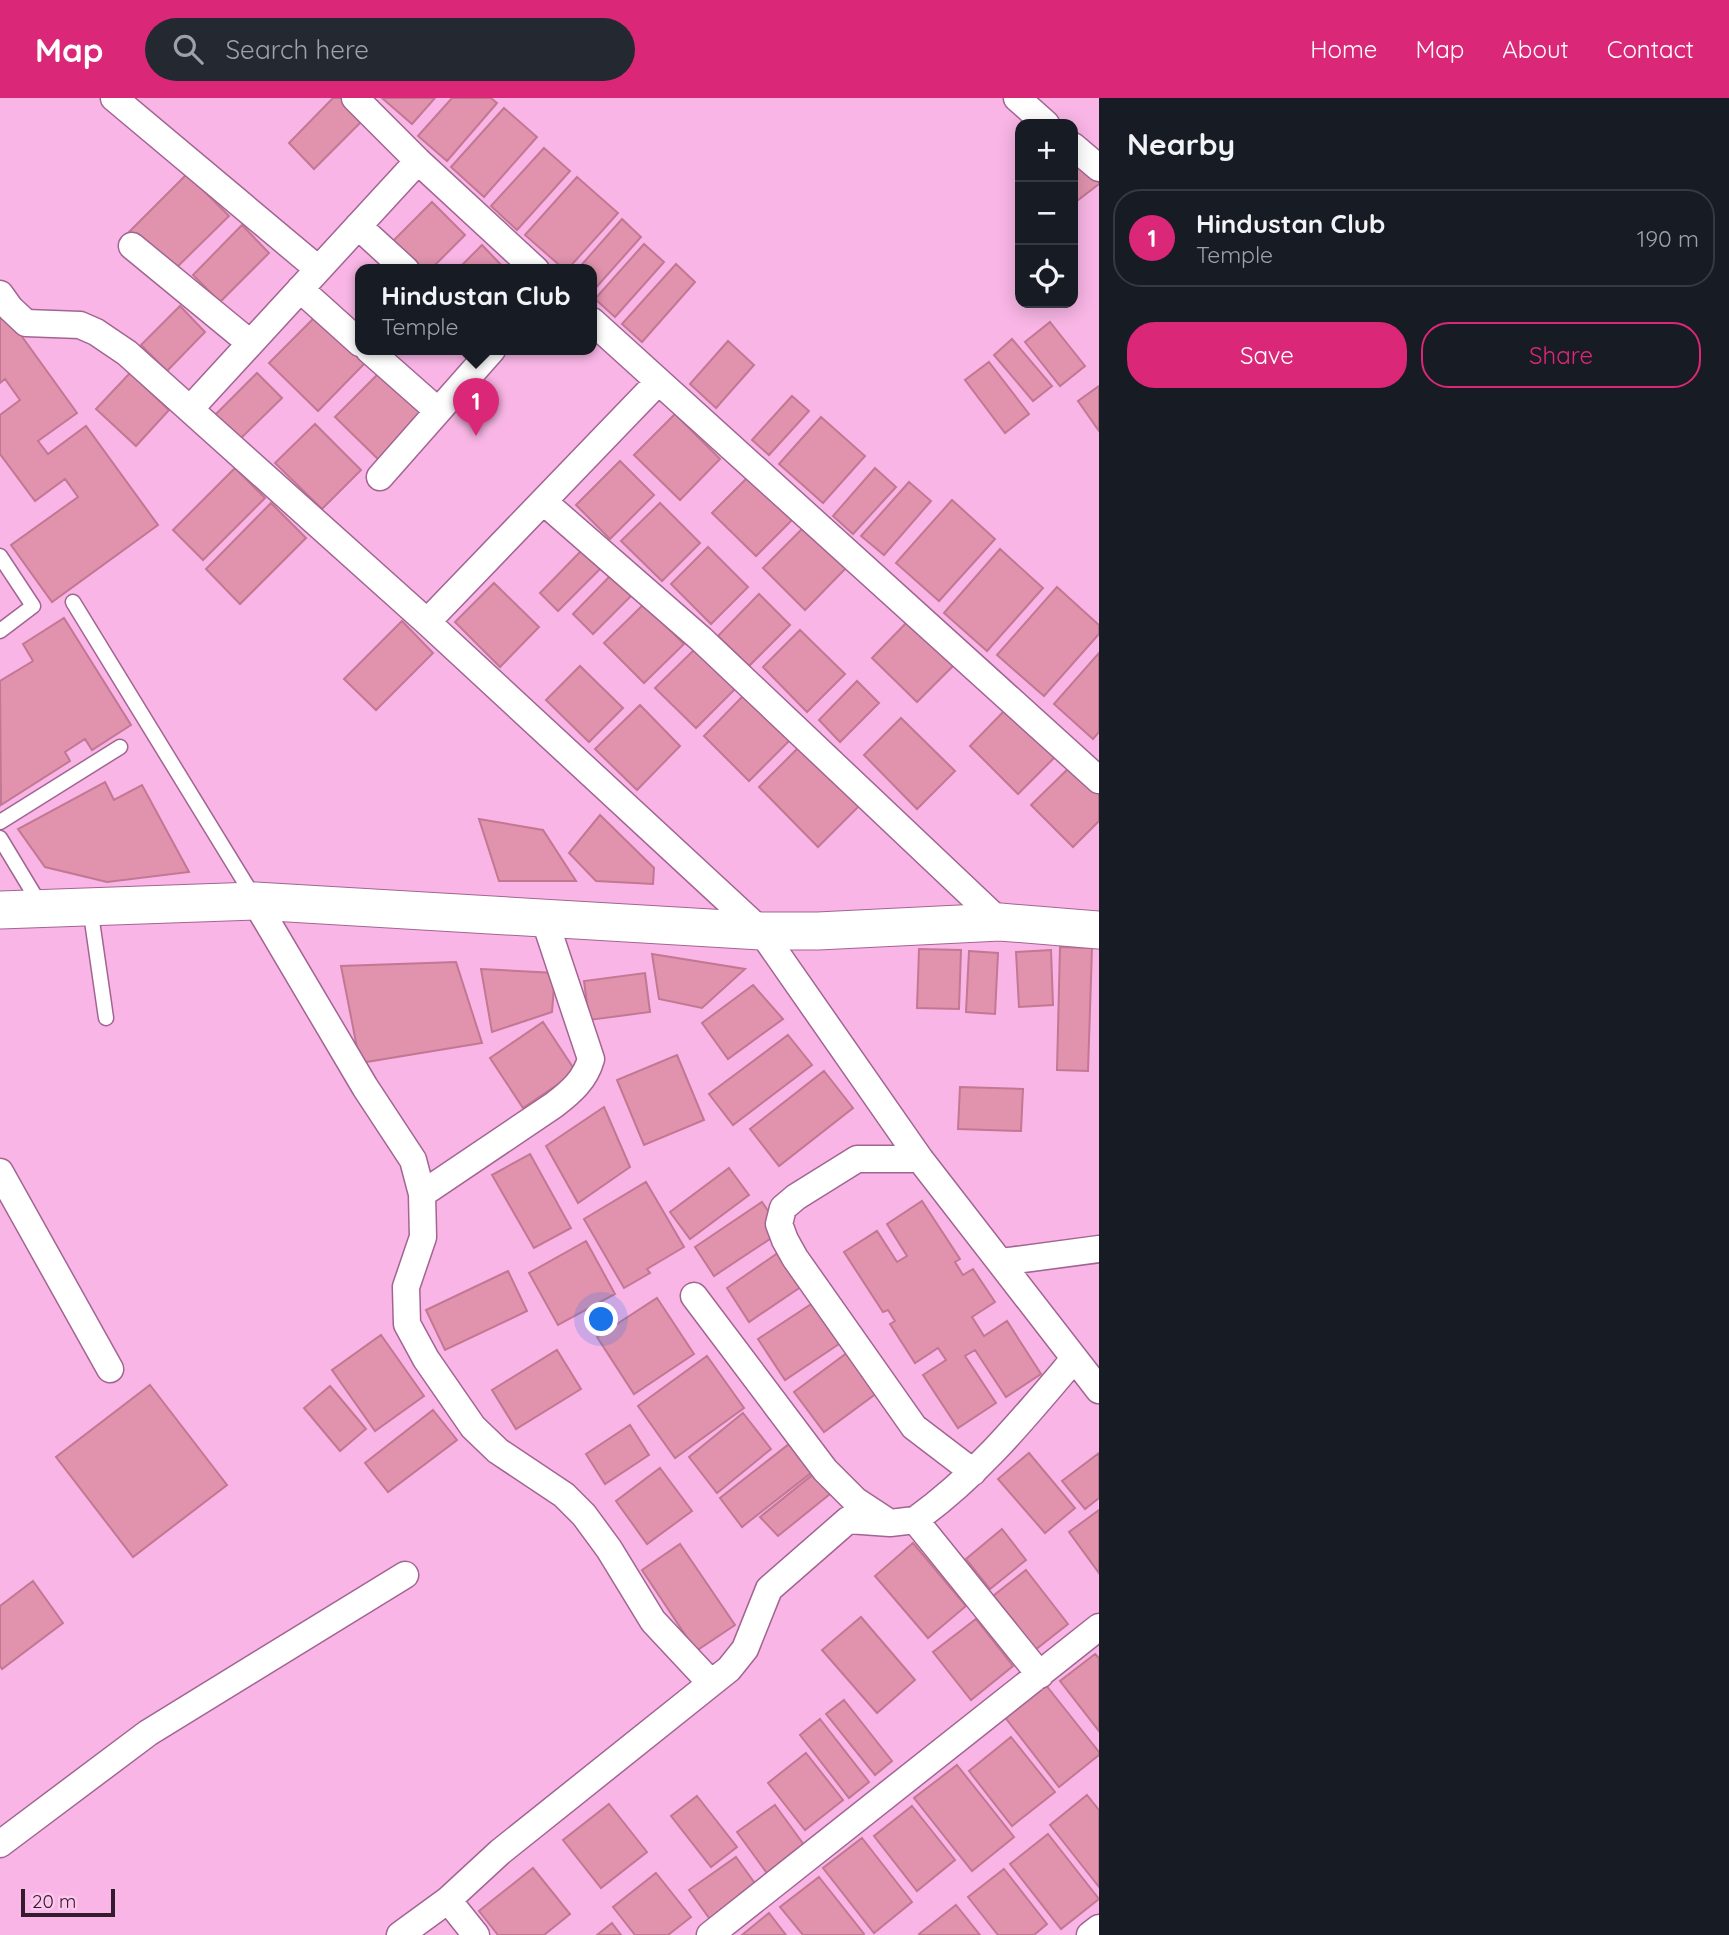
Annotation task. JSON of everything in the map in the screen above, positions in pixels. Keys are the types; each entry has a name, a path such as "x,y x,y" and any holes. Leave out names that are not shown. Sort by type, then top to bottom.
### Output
{"main road":[{"path":"0,911 41,907 256,901 761,931 818,931 1000,922 1099,930"}],"street":[{"path":"114,98 318,269"},
{"path":"355,98 418,161 530,264"},
{"path":"1017,98 1040,119"},
{"path":"1078,150 1099,168"},
{"path":"191,408 418,161"},
{"path":"358,226 399,264"},
{"path":"132,246 250,343"},
{"path":"300,289 355,338"},
{"path":"0,294 26,323 80,325 96,332 127,353 427,622 761,931 920,1158 1099,1390"},
{"path":"597,326 1099,780"},
{"path":"375,355 438,411"},
{"path":"380,477 488,355"},
{"path":"427,622 658,382"},
{"path":"544,502 701,639 1000,922"},
{"path":"256,901 365,1087 413,1160 422,1194 422,1237 406,1287 407,1324 426,1359 473,1427 498,1451 564,1495 584,1515 609,1549 653,1620 710,1682"},
{"path":"422,1194 554,1105 573,1090 587,1073 590,1059 544,918"},
{"path":"920,1158 857,1159 783,1208 779,1224 795,1258 914,1427 973,1472"},
{"path":"0,1172 110,1369"},
{"path":"1002,1262 1099,1249"},
{"path":"694,1296 825,1470 855,1500 902,1522 1040,1675"},
{"path":"400,1935 448,1900 499,1852 729,1669 745,1649 769,1589 848,1520 902,1522 944,1500 998,1449 1074,1359"},
{"path":"0,1844 149,1733 405,1575"},
{"path":"710,1935 1099,1627"},
{"path":"448,1900 476,1935"},
{"path":"1090,1935 1099,1928"}],"lane":[{"path":"0,556 33,606 0,631"},
{"path":"73,602 256,901"},
{"path":"0,822 120,747"},
{"path":"0,838 41,907"},
{"path":"90,906 106,1018"}],"building":[{"path":"333,98 343,98 364,119 314,169 289,143"},
{"path":"382,98 435,98 412,124"},
{"path":"452,98 491,98 497,103 447,161 418,136"},
{"path":"504,108 537,137 484,197 451,167"},
{"path":"544,148 570,171 517,230 491,206"},
{"path":"1078,162 1099,177 1099,184 1078,200"},
{"path":"187,174 229,216 171,273 129,232"},
{"path":"577,177 618,213 572,264 558,264 525,235"},
{"path":"432,202 465,235 436,264 413,264 392,242"},
{"path":"622,219 641,237 597,286 597,264 582,264"},
{"path":"242,225 269,253 220,302 193,275"},
{"path":"644,244 664,262 615,317 597,301 597,297"},
{"path":"482,245 500,264 463,264"},
{"path":"676,264 695,282 642,342 622,324"},
{"path":"0,306 77,413 38,441 48,454 86,426 158,525 52,602 11,545 78,497 65,479 35,501 0,454 0,415 20,400 5,379 0,383"},
{"path":"180,306 205,332 167,371 141,345"},
{"path":"318,314 355,351 355,355 359,355 366,362 318,411 269,363"},
{"path":"1050,322 1085,366 1060,386 1025,342"},
{"path":"1012,339 1052,386 1033,401 994,355"},
{"path":"728,341 754,365 716,408 690,384"},
{"path":"989,362 1029,414 1005,433 965,380"},
{"path":"380,372 426,417 381,462 335,417"},
{"path":"130,373 169,410 136,446 96,409"},
{"path":"257,373 282,398 237,442 213,417"},
{"path":"1099,386 1099,431 1078,401"},
{"path":"792,396 809,411 769,455 752,440"},
{"path":"675,414 720,459 680,500 634,455"},
{"path":"821,417 865,456 823,503 779,464"},
{"path":"315,424 361,470 322,509 275,463"},
{"path":"620,461 654,495 610,539 576,505"},
{"path":"235,468 265,498 203,560 173,530"},
{"path":"875,468 896,487 853,534 833,516"},
{"path":"749,476 793,519 756,556 712,513"},
{"path":"909,482 931,501 884,555 861,536"},
{"path":"952,500 995,539 939,601 896,563"},
{"path":"271,503 306,538 240,604 206,569"},
{"path":"660,503 700,543 662,581 621,541"},
{"path":"807,524 848,566 805,610 763,568"},
{"path":"708,547 748,587 711,624 671,584"},
{"path":"583,549 602,567 558,611 540,593"},
{"path":"1000,549 1043,588 987,651 944,613"},
{"path":"612,574 632,595 593,634 573,614"},
{"path":"494,583 539,627 500,667 455,622"},
{"path":"1057,587 1099,625 1099,634 1044,696 997,655"},
{"path":"759,594 790,625 749,666 718,636"},
{"path":"644,604 684,644 644,683 604,643"},
{"path":"64,618 131,725 92,750 85,739 65,752 70,761 1,805 0,681 33,661 23,644"},
{"path":"910,619 955,664 917,702 872,658"},
{"path":"402,621 433,653 376,710 344,679"},
{"path":"800,630 845,674 807,712 763,667"},
{"path":"697,647 737,687 696,728 655,688"},
{"path":"1099,653 1099,732 1093,739 1054,704"},
{"path":"580,666 623,708 589,742 546,700"},
{"path":"857,681 879,703 840,742 819,720"},
{"path":"744,695 790,740 749,781 704,736"},
{"path":"640,705 680,746 637,790 595,749"},
{"path":"1008,707 1057,755 1018,794 970,746"},
{"path":"901,718 955,771 917,809 864,755"},
{"path":"801,745 860,805 818,847 759,787"},
{"path":"1072,765 1099,792 1099,821 1073,847 1031,805"},
{"path":"105,782 114,800 142,785 189,872 107,882 45,867 18,829"},
{"path":"600,815 654,868 653,884 596,881 569,853"},
{"path":"479,819 543,830 576,881 499,881"},
{"path":"1060,947 1092,948 1088,1071 1057,1070"},
{"path":"919,949 961,950 959,1009 917,1008"},
{"path":"1051,950 1053,1005 1019,1007 1016,952"},
{"path":"969,951 998,953 995,1014 966,1012"},
{"path":"652,954 745,969 702,1008 659,999"},
{"path":"456,962 482,1043 360,1063 341,966"},
{"path":"481,969 555,973 552,1012 492,1032"},
{"path":"645,973 650,1012 589,1020 584,981"},
{"path":"753,985 783,1019 728,1059 702,1023"},
{"path":"543,1022 576,1072 523,1108 490,1058"},
{"path":"788,1035 812,1065 733,1125 709,1094"},
{"path":"677,1055 704,1120 644,1145 617,1080"},
{"path":"824,1071 853,1108 779,1166 750,1129"},
{"path":"960,1087 1023,1089 1021,1131 958,1129"},
{"path":"604,1107 630,1167 578,1203 546,1146"},
{"path":"530,1154 571,1228 534,1248 492,1175"},
{"path":"729,1168 749,1195 690,1239 670,1212"},
{"path":"646,1182 684,1247 647,1269 650,1273 624,1288 584,1219"},
{"path":"922,1201 960,1259 955,1262 963,1275 973,1269 995,1302 972,1317 984,1336 1007,1321 1041,1374 1006,1397 975,1350 965,1356 996,1403 958,1428 923,1375 946,1360 938,1348 915,1363 890,1324 895,1321 888,1310 883,1312 844,1252 877,1231 897,1262 907,1256 887,1224"},
{"path":"762,1202 782,1231 714,1276 695,1247"},
{"path":"586,1241 615,1294 558,1325 529,1273"},
{"path":"785,1248 808,1282 749,1322 727,1288"},
{"path":"508,1271 527,1311 445,1350 426,1310"},
{"path":"657,1298 694,1354 634,1394 597,1337"},
{"path":"819,1299 845,1340 785,1380 758,1339"},
{"path":"381,1335 424,1396 375,1431 332,1370"},
{"path":"557,1350 581,1389 516,1429 492,1390"},
{"path":"851,1350 881,1390 824,1432 794,1392"},
{"path":"707,1356 744,1408 675,1458 638,1406"},
{"path":"150,1385 227,1485 133,1557 56,1457"},
{"path":"330,1386 366,1429 340,1451 304,1408"},
{"path":"433,1410 457,1440 388,1492 365,1463"},
{"path":"743,1413 771,1449 717,1493 689,1457"},
{"path":"630,1425 649,1455 605,1484 586,1454"},
{"path":"789,1444 811,1473 742,1527 720,1498"},
{"path":"1029,1453 1075,1508 1045,1533 998,1479"},
{"path":"1099,1453 1099,1498 1085,1509 1062,1481"},
{"path":"660,1468 692,1511 647,1544 616,1501"},
{"path":"816,1472 830,1494 778,1536 760,1517"},
{"path":"1099,1510 1099,1573 1069,1532"},
{"path":"1002,1529 1026,1560 990,1589 966,1559"},
{"path":"913,1543 966,1606 928,1638 875,1576"},
{"path":"680,1544 735,1625 696,1651 642,1570"},
{"path":"1026,1570 1068,1624 1035,1650 993,1596"},
{"path":"33,1581 63,1623 2,1669 0,1606"},
{"path":"861,1617 915,1680 877,1713 822,1650"},
{"path":"976,1619 1013,1666 971,1700 933,1652"},
{"path":"1095,1654 1099,1658 1099,1731 1060,1681"},
{"path":"1045,1684 1099,1752 1099,1755 1059,1787 1004,1716"},
{"path":"844,1700 892,1761 875,1775 826,1714"},
{"path":"820,1719 869,1782 849,1798 800,1735"},
{"path":"1011,1737 1055,1792 1012,1826 969,1771"},
{"path":"806,1753 843,1800 805,1830 768,1783"},
{"path":"957,1765 1014,1837 972,1871 914,1798"},
{"path":"1087,1795 1099,1810 1099,1887 1050,1825"},
{"path":"697,1796 737,1847 711,1867 671,1816"},
{"path":"609,1804 647,1852 601,1888 563,1840"},
{"path":"775,1805 807,1849 769,1876 737,1832"},
{"path":"912,1806 955,1860 917,1891 874,1836"},
{"path":"1048,1834 1099,1899 1061,1929 1010,1864"},
{"path":"862,1838 912,1902 874,1933 823,1868"},
{"path":"736,1857 759,1889 712,1922 689,1890"},
{"path":"533,1868 570,1914 544,1935 498,1935 479,1911"},
{"path":"1004,1869 1047,1924 1034,1935 998,1935 968,1897"},
{"path":"656,1873 691,1917 668,1935 635,1935 613,1907"},
{"path":"819,1877 863,1935 803,1935 780,1907"},
{"path":"956,1905 980,1935 919,1934"},
{"path":"769,1913 786,1935 742,1935"},
{"path":"612,1923 621,1935 597,1935"}],"place":[{"name":"Hindustan Club","path":"476,436"}]}
